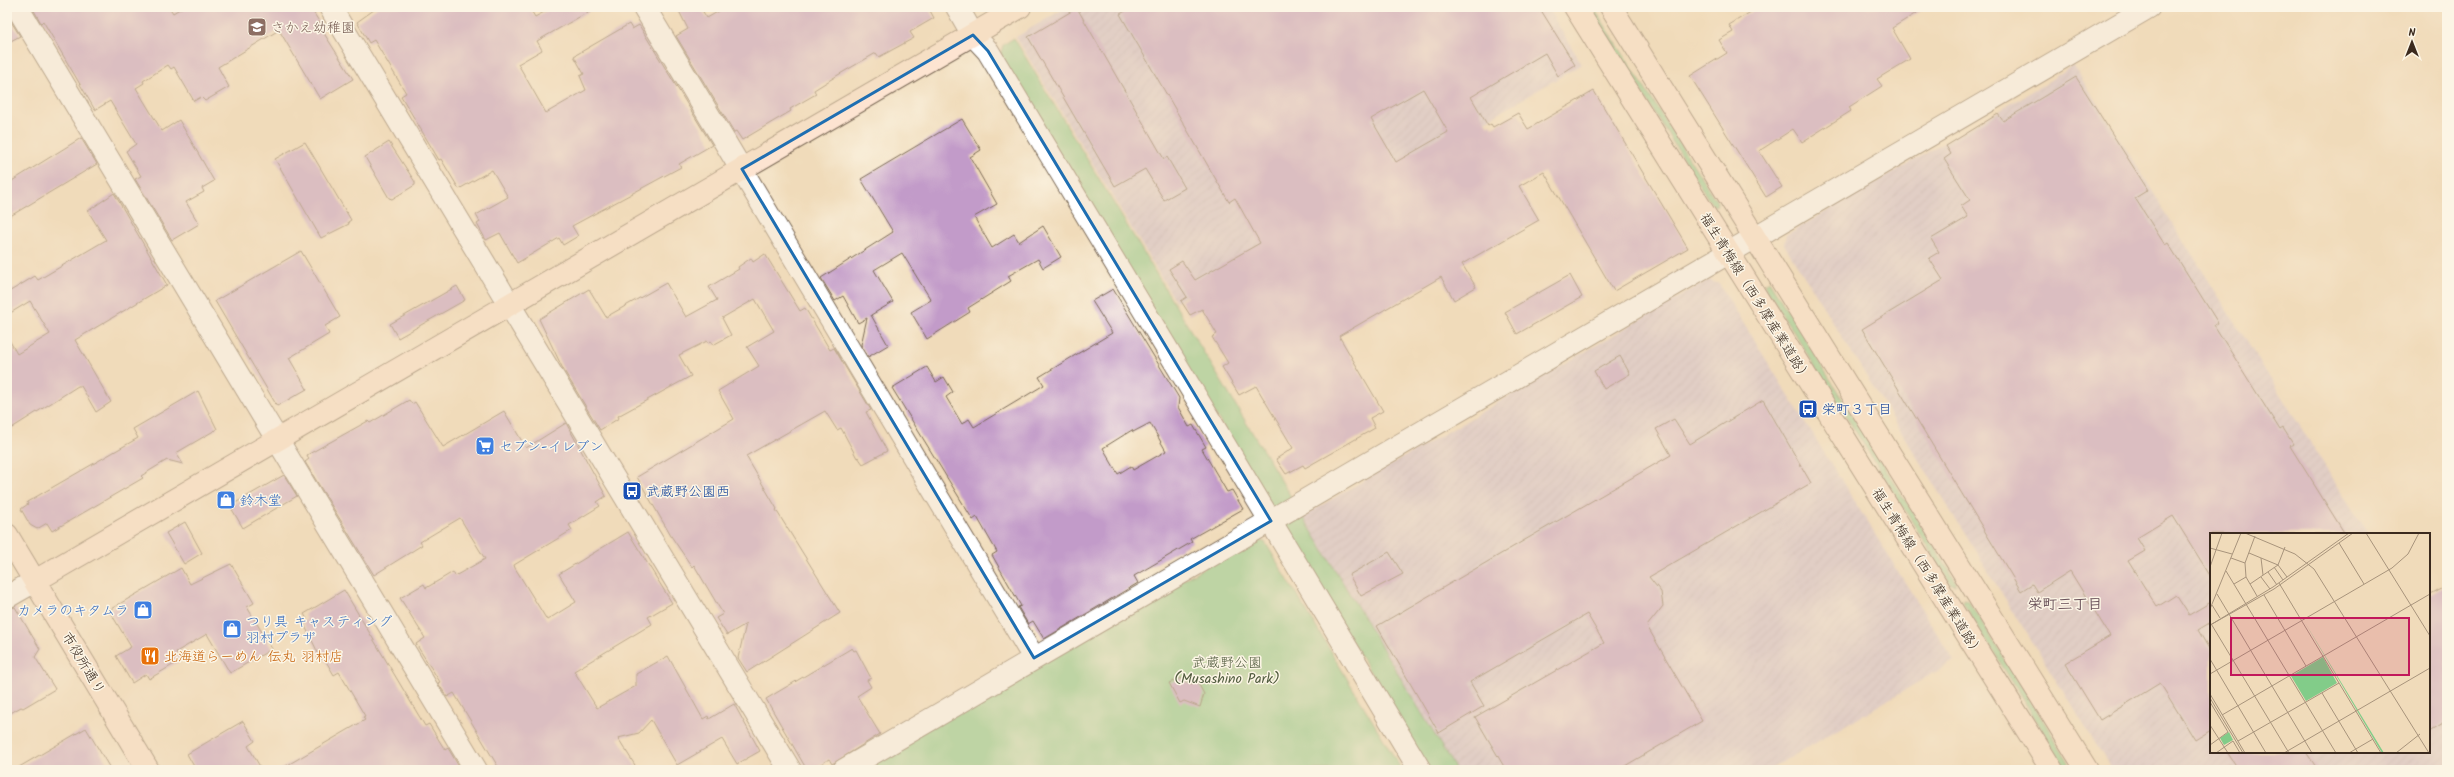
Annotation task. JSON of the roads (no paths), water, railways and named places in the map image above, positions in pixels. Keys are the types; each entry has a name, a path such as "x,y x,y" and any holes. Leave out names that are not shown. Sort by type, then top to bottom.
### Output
{"main road":[{"path":"35,581 276,439 1020,7"},
{"path":"1611,7 2087,770"},
{"name":"福生青梅線（西多摩産業道路）","path":"1579,8 1729,254 2052,770"},
{"name":"市役所通り","path":"7,535 148,770"}],"street":[{"path":"17,7 476,770"},
{"path":"330,7 790,770"},
{"path":"644,7 1034,658"},
{"path":"957,7 973,34 992,58 1420,770"},
{"path":"844,770 1729,254 2149,7"},
{"path":"7,597 35,581"}],"place":[{"name":"さかえ幼稚園","path":"257,27"},
{"name":"栄町３丁目","path":"1808,409"},
{"name":"セブン-イレブン","path":"485,446"},
{"name":"武蔵野公園西","path":"632,491"},
{"name":"鈴木堂","path":"226,500"},
{"name":"カメラのキタムラ","path":"143,610"},
{"name":"つり具 キャスティング 羽村プラザ","path":"232,629"},
{"name":"北海道らーめん 伝丸 羽村店","path":"150,656"}],"district":[{"name":"栄町三丁目","path":"2065,604"}],"park label":[{"name":"武蔵野公園 (Musashino Park)","path":"1227,670"}]}
